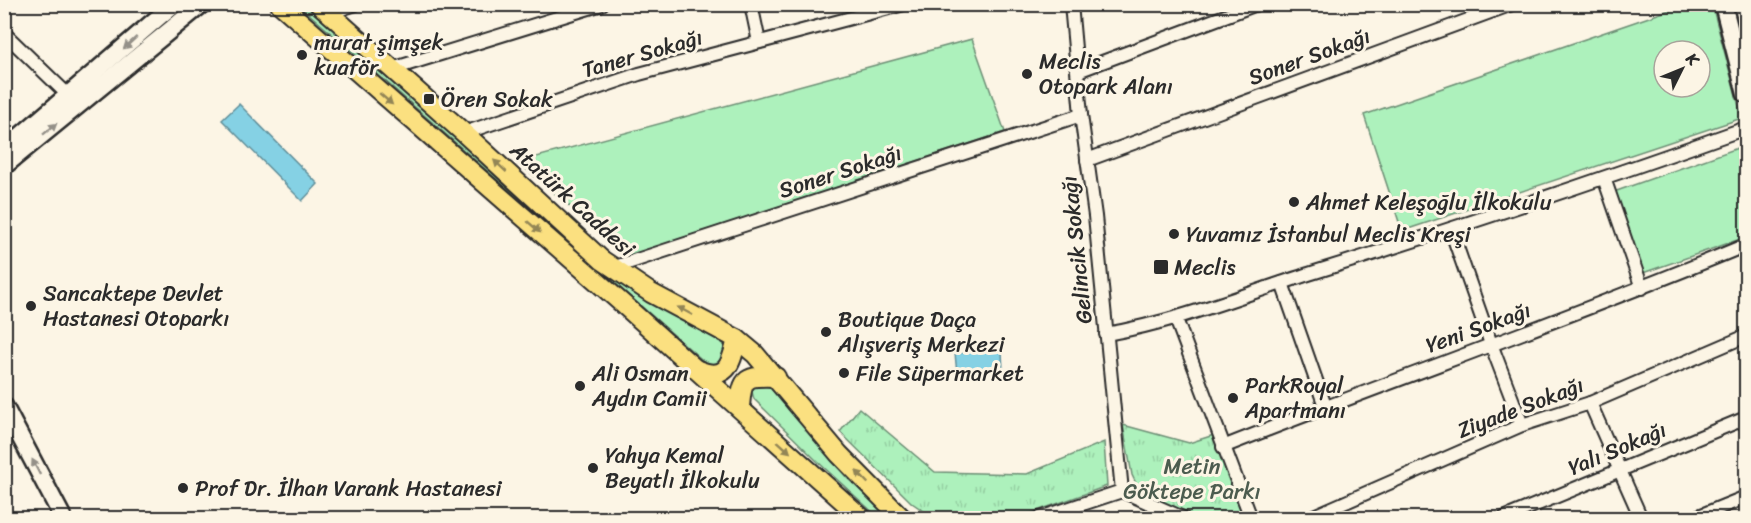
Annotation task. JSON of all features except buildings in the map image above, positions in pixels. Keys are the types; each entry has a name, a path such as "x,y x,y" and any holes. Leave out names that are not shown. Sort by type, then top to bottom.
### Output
{"main road":[{"path":"4,150 174,4"},
{"path":"4,166 202,4"},
{"name":"Atatürk Caddesi","path":"279,4 697,369 862,519"},
{"path":"1723,4 1746,94"},
{"name":"Atatürk Caddesi","path":"324,9 612,268 651,293 737,339 755,354 839,454 902,519"},
{"path":"697,369 710,375 725,371 737,339"},
{"path":"740,408 743,386 747,380 753,376 776,377"},
{"path":"4,406 63,519"}],"street":[{"path":"324,9 356,4"},
{"path":"392,69 602,4"},
{"path":"751,4 759,42"},
{"name":"Taner Sokağı","path":"464,133 639,74 904,4"},
{"name":"Gelincik Sokağı","path":"1071,4 1122,491"},
{"path":"1078,71 1257,4"},
{"name":"Soner Sokağı","path":"1087,160 1512,4"},
{"path":"4,33 68,95"},
{"name":"Soner Sokağı","path":"612,268 1081,115"},
{"path":"1106,334 1176,319 1451,230 1746,128"},
{"path":"1604,178 1642,288"},
{"path":"1451,230 1522,425"},
{"name":"Yeni Sokağı","path":"1223,447 1325,406 1642,288 1746,245"},
{"path":"1282,283 1325,406"},
{"path":"1176,319 1251,519"},
{"name":"Ziyade Sokağı","path":"1309,519 1522,425 1590,403 1746,336"},
{"path":"1590,403 1641,519"},
{"name":"Yalı Sokağı","path":"1504,519 1746,418"},
{"path":"1040,519 1122,491 1183,519"},
{"path":"1694,519 1746,497"}],"green space":[{"path":"299,5 309,5 423,104 684,321 723,343 726,351 720,363 708,365"},
{"path":"1684,5 1712,5 1742,118 1402,231 1364,115"},
{"path":"972,39 1005,132 628,256 518,162"},
{"path":"1746,145 1746,237 1640,274 1611,193"},
{"path":"754,382 767,384 847,478 890,518 879,518 754,399 751,389"},
{"path":"859,408 935,472 1027,474 1104,442 1107,486 1017,518 934,518 912,503 840,432"},
{"name":"Metin Göktepe Parkı","path":"1123,425 1189,443 1214,435 1248,518 1193,518 1141,494 1132,475"}],"water":[{"path":"239,104 318,184 302,201 222,120"},
{"path":"1002,351 1003,372 957,374 955,353"}],"place":[{"name":"murat şimşek kuaför","path":"302,55"},
{"name":"Meclis Otopark Alanı","path":"1027,74"},
{"name":"Ören Sokak","path":"429,99"},
{"name":"Ahmet Keleşoğlu İlkokulu","path":"1294,202"},
{"name":"Yuvamız İstanbul Meclis Kreşi","path":"1174,234"},
{"name":"Meclis","path":"1161,267"},
{"name":"Sancaktepe Devlet Hastanesi Otoparkı","path":"31,306"},
{"name":"Boutique Daça Alışveriş Merkezi","path":"826,332"},
{"name":"File Süpermarket","path":"844,373"},
{"name":"Ali Osman Aydın Camii","path":"580,386"},
{"name":"ParkRoyal Apartmanı","path":"1233,398"},
{"name":"Yahya Kemal Beyatlı İlkokulu","path":"593,468"},
{"name":"Prof Dr. İlhan Varank Hastanesi","path":"183,488"}]}
